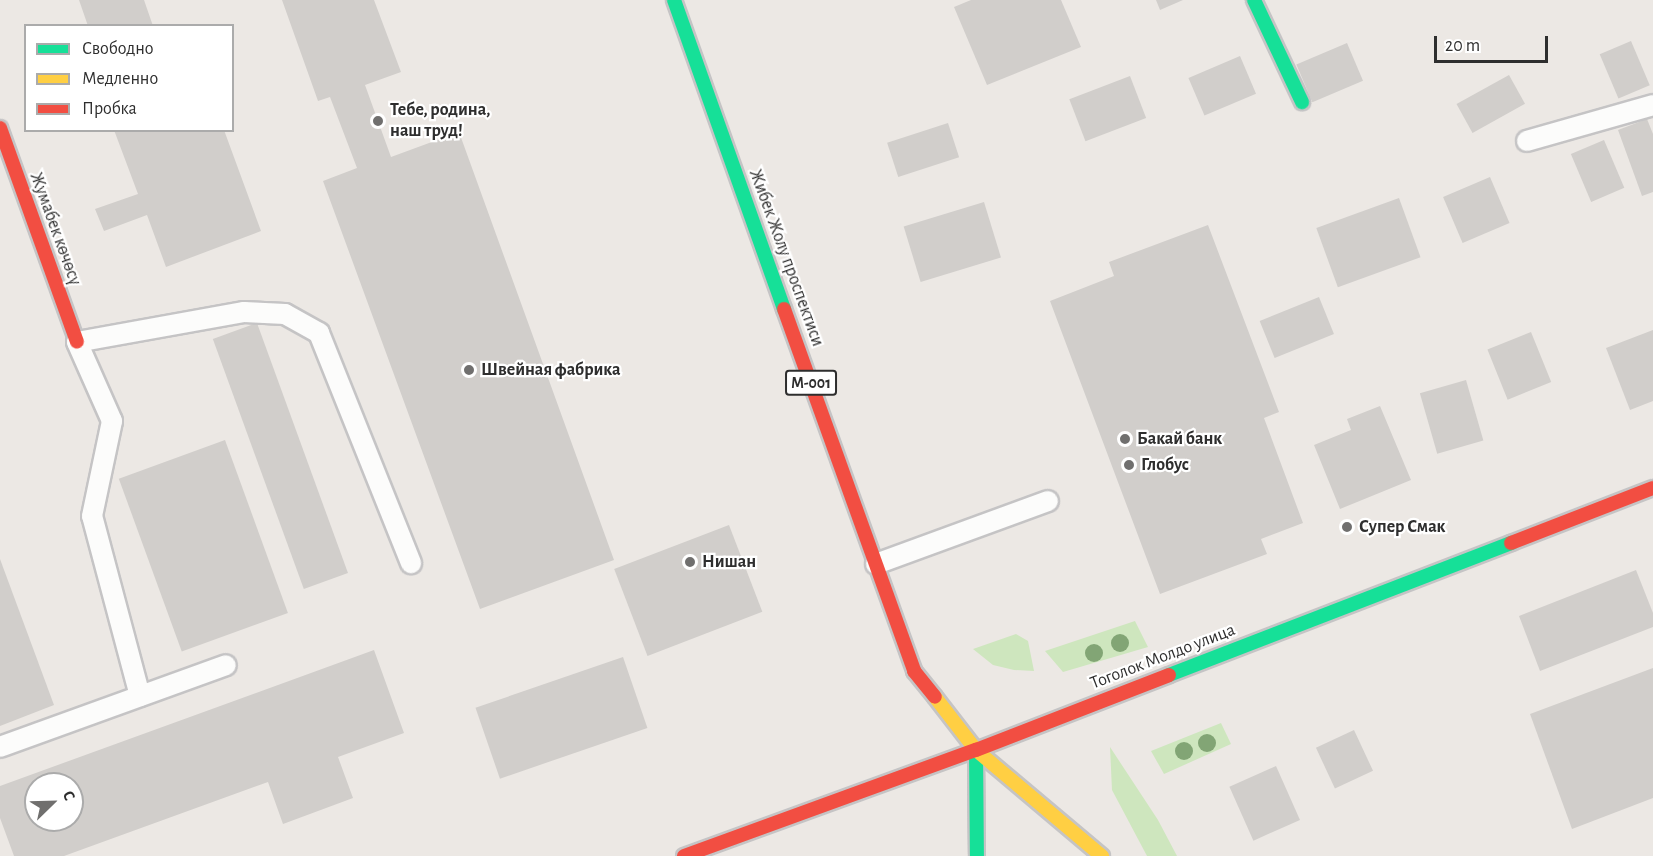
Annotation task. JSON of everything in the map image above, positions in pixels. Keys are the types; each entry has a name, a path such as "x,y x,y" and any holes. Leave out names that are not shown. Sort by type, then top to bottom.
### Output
{"main road":[{"name":"Жибек Жолу проспектиси","path":"674,0 914,671 976,750 1102,856"},
{"path":"1254,0 1302,102"},
{"name":"Жумабек көчөсү","path":"0,128 77,342"},
{"name":"Тоголок Молдо улица","path":"684,856 976,750 1653,489"},
{"path":"976,750 977,856"}],"lane":[{"path":"1527,141 1653,105"},
{"path":"140,696 93,516 112,421 77,342 244,312 285,314 319,333 411,563"},
{"path":"876,564 1048,501"},
{"path":"0,747 226,665"}],"green space":[{"path":"1135,621 1148,647 1063,672 1045,651"},
{"path":"1016,634 1028,641 1034,671 1014,670 993,665 973,649"},
{"path":"1221,723 1231,744 1164,774 1151,751"},
{"path":"1110,747 1158,820 1177,856 1147,856 1112,790"}],"building":[{"path":"79,0 144,0 152,24 87,24"},
{"name":"Швейная фабрика","path":"282,0 374,0 401,72 365,85 391,157 459,132 614,560 480,609 323,181 357,168 330,97 318,101"},
{"path":"971,0 1061,0 1081,47 987,85 954,7"},
{"path":"1156,0 1183,0 1160,10"},
{"path":"1631,41 1650,85 1618,98 1600,54"},
{"path":"1347,43 1363,81 1312,102 1296,64"},
{"path":"1240,56 1256,94 1204,116 1188,78"},
{"path":"1509,75 1525,104 1473,133 1457,104"},
{"path":"1130,76 1146,118 1085,141 1069,99"},
{"path":"1647,119 1653,134 1653,192 1642,196 1618,130"},
{"path":"948,123 959,157 898,177 887,143"},
{"path":"115,132 225,132 261,231 166,267 147,215 104,231 95,209 138,194"},
{"path":"1604,140 1624,188 1591,202 1571,154"},
{"path":"1490,177 1510,223 1463,243 1443,197"},
{"path":"1399,198 1421,257 1338,287 1316,228"},
{"path":"984,202 1001,257 921,282 904,227"},
{"path":"1208,225 1279,412 1264,418 1303,523 1261,539 1267,554 1160,594 1050,301 1114,276 1109,262"},
{"path":"1319,297 1334,334 1275,358 1260,321"},
{"path":"257,323 348,573 304,589 213,339"},
{"path":"1653,330 1653,401 1630,410 1606,348"},
{"path":"1531,332 1551,382 1508,400 1487,350"},
{"path":"1466,380 1483,441 1437,454 1420,393"},
{"path":"1380,406 1411,480 1340,509 1314,445 1351,430 1347,419"},
{"path":"225,440 288,613 182,652 119,479"},
{"path":"729,525 762,612 647,656 614,569"},
{"path":"0,559 54,705 0,726"},
{"path":"1636,570 1653,613 1653,627 1540,671 1519,616"},
{"path":"374,650 404,733 338,757 353,798 283,824 268,782 64,856 14,856 0,818 0,786 24,777 24,832 84,832 84,772 38,772"},
{"path":"623,657 647,728 500,779 475,708"},
{"path":"1653,668 1653,798 1572,829 1530,714"},
{"path":"1354,730 1373,771 1335,789 1316,748"},
{"path":"1276,766 1300,820 1253,841 1229,787"}],"traffic: fast":[{"path":"674,0 784,309"},
{"path":"1254,0 1302,102"},
{"path":"1169,675 1511,543"},
{"path":"976,750 977,856"}],"traffic: slow":[{"path":"935,697 976,750 1102,856"}],"traffic: jam":[{"path":"0,128 77,342"},
{"path":"784,309 914,671 935,697"},
{"path":"1511,543 1653,488"},
{"path":"684,856 976,750 1169,675"}],"place":[{"name":"Тебе, родина, наш труд!","path":"378,121"},
{"name":"Швейная фабрика","path":"469,370"},
{"name":"Бакай банк","path":"1125,439"},
{"name":"Глобус","path":"1129,465"},
{"name":"Супер Смак","path":"1347,527"},
{"name":"Нишан","path":"690,562"}]}
